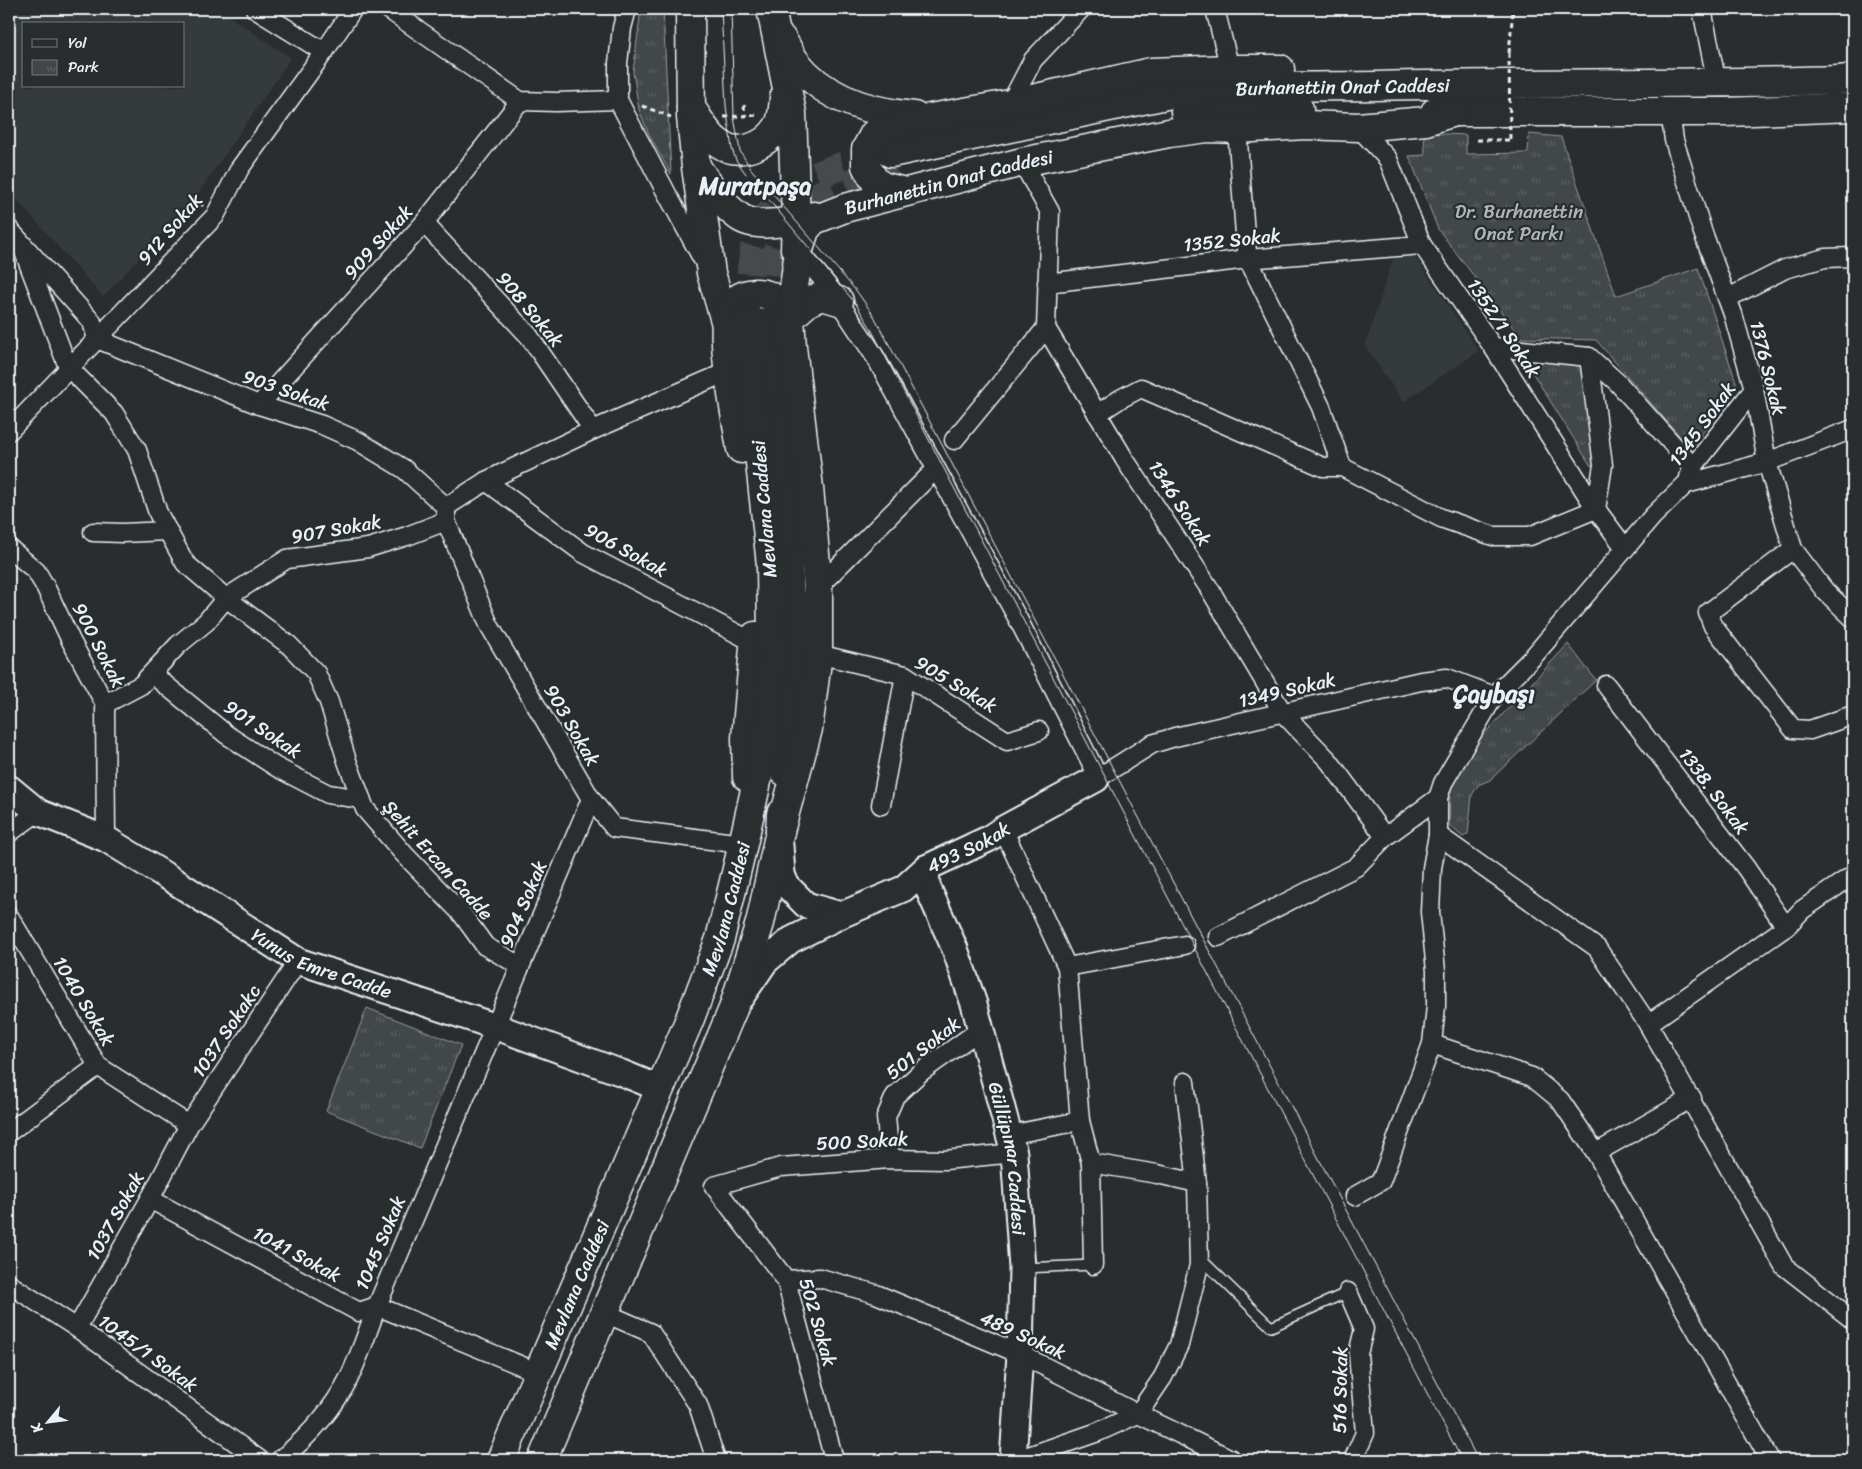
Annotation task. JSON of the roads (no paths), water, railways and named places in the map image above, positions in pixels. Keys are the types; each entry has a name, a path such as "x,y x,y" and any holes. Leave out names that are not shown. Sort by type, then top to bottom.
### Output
{"main road":[{"path":"690,9 687,114 711,273 758,320 792,348 809,488 818,587 818,654 808,729 780,831"},
{"path":"746,832 746,738 755,643 756,577 750,504 729,371 758,320 795,278 790,235 792,113 773,18"},
{"path":"773,18 795,60 810,77 828,91 857,105 877,111 930,118"},
{"name":"Burhanettin Onat Caddesi","path":"930,118 1010,104 1151,72 1230,69 1373,69 1427,73 1452,84"},
{"path":"1452,84 1717,84 1853,78"},
{"path":"687,114 721,145 740,151 753,148 764,141 778,127 782,113 785,82"},
{"name":"Burhanettin Onat Caddesi","path":"790,235 805,230 814,220 898,172 1166,95 1249,88 1452,84"},
{"name":"Burhanettin Onat Caddesi","path":"898,172 1177,113 1204,110 1279,108 1454,112 1670,112 1853,108"},
{"name":"Burhanettin Onat Caddesi","path":"898,172 1022,162 1168,132 1207,128 1237,129 1305,125 1358,127 1426,120 1454,112"},
{"path":"898,172 882,186 875,181 866,166 866,149 874,134 881,129 930,118"},
{"path":"696,167 724,203 739,218 760,223 790,235"},
{"path":"758,320 822,296 839,301"},
{"name":"Mevlana Caddesi","path":"542,1460 733,1009 760,923 780,831 793,645 784,493 770,388 768,346 758,320"},
{"name":"Mevlana Caddesi","path":"501,1460 689,1021 720,939 746,832 765,745 771,685 771,565 749,361 758,320"}],"street":[{"path":"255,9 324,52"},
{"name":"912 Sokak","path":"9,431 214,216 240,168 353,9"},
{"path":"388,9 520,101 618,100"},
{"path":"627,9 622,28 619,54 618,100 711,273"},
{"path":"1010,104 1033,60 1081,9"},
{"path":"1215,9 1230,69"},
{"path":"1702,9 1717,84"},
{"name":"909 Sokak","path":"259,405 424,223 520,101"},
{"name":"1376 Sokak","path":"1670,112 1674,140 1702,230 1728,298 1754,389 1766,462 1793,549 1826,591 1853,618"},
{"name":"1352/1 Sokak","path":"1358,127 1388,159 1422,245 1493,347 1596,509 1625,548"},
{"path":"1237,129 1244,234 1248,259 1321,407 1342,467"},
{"path":"954,440 1046,328 1050,212 1022,162"},
{"name":"908 Sokak","path":"424,223 529,336 593,430"},
{"name":"Şehit Ercan Cadde","path":"9,229 92,322 97,339"},
{"path":"790,235 839,301 876,358 1019,621 1097,778"},
{"name":"Şehit Ercan Cadde","path":"21,244 68,368 114,413 137,450 158,513 185,563 226,598 289,644 316,672 329,702 365,809 404,854 462,914 485,946 520,966"},
{"name":"1352 Sokak","path":"1047,283 1248,259 1422,245"},
{"path":"1728,298 1785,269 1825,258 1853,257"},
{"name":"1346 Sokak","path":"1046,328 1097,414 1209,588 1283,713 1329,761 1385,837"},
{"name":"903 Sokak","path":"97,339 259,405 322,424 358,441 404,469 446,514 488,625 590,798 614,828 746,832"},
{"path":"1493,347 1589,357 1618,383 1693,467"},
{"path":"1097,414 1120,398 1141,388 1323,467 1342,467 1441,518 1493,536 1530,536 1596,509 1603,465 1589,357"},
{"name":"907 Sokak","path":"105,704 141,685 178,645 206,622 226,598 287,559 368,548 407,536 446,514 486,481 593,430 729,371"},
{"name":"1345 Sokak","path":"1686,484 1693,467 1754,389"},
{"path":"1355,1196 1381,1181 1432,1044 1436,1006 1436,971 1430,912 1432,868 1438,835 1438,798 1443,783 1494,696 1532,658 1653,516 1686,484 1766,462 1853,430"},
{"path":"818,587 930,475"},
{"name":"906 Sokak","path":"486,481 583,553 755,643"},
{"path":"93,532 168,531"},
{"name":"900 Sokak","path":"9,548 36,571 105,704 106,840"},
{"path":"1793,549 1708,613 1713,626 1793,729 1810,730 1853,715"},
{"name":"905 Sokak","path":"818,654 905,675 1007,741 1039,731"},
{"name":"901 Sokak","path":"152,674 227,735 276,767 328,794 361,799"},
{"path":"881,805 905,675"},
{"name":"1349 Sokak","path":"1097,778 1152,744 1175,736 1283,713 1421,680 1447,678 1494,696"},
{"name":"1338. Sokak","path":"1606,684 1746,868 1786,927"},
{"name":"493 Sokak","path":"733,1009 765,962 791,940 841,914 903,889 926,868 988,839 1097,778"},
{"name":"Yunus Emre Cadde","path":"9,788 38,812 106,840 176,882 298,961 494,1026 659,1088"},
{"name":"904 Sokak","path":"494,1026 590,798"},
{"path":"1218,937 1356,866 1385,837 1438,798"},
{"path":"9,833 38,812"},
{"path":"1003,829 1067,967 1080,1121 1091,1163 1093,1264"},
{"path":"780,831 782,874 786,885 806,905 841,914"},
{"path":"1438,835 1598,948 1648,1024 1692,1098 1784,1266 1853,1320"},
{"name":"Güllüpınar Caddesi","path":"926,868 927,886 955,949 981,1029 1012,1144 1022,1268 1020,1354 1013,1460"},
{"path":"1648,1024 1786,927 1802,910 1853,875"},
{"name":"1040 Sokak","path":"9,916 98,1066 189,1125"},
{"path":"1067,967 1185,945"},
{"name":"1037 Sokakc","path":"189,1125 298,961"},
{"name":"1045 Sokak","path":"280,1460 296,1447 324,1416 349,1378 377,1306 494,1026"},
{"name":"501 Sokak","path":"890,1159 886,1118 895,1096 922,1072 981,1029"},
{"path":"1432,1044 1532,1077 1560,1100 1596,1153 1770,1460"},
{"path":"9,1132 98,1066"},
{"path":"1017,1460 1098,1432 1138,1414 1163,1377 1179,1345 1199,1265 1197,1183 1185,1082"},
{"path":"1596,1153 1692,1098"},
{"name":"500 Sokak","path":"714,1186 781,1167 890,1159 945,1160 1012,1144 1080,1121"},
{"name":"1037 Sokak","path":"77,1328 150,1199 189,1125"},
{"path":"1091,1163 1197,1183"},
{"name":"502 Sokak","path":"714,1186 786,1280 834,1460"},
{"name":"1041 Sokak","path":"150,1199 359,1312 377,1306"},
{"name":"489 Sokak","path":"786,1280 820,1278 876,1294 1020,1354 1233,1460"},
{"name":"1045/1 Sokak","path":"9,1284 77,1328 260,1460"},
{"name":"516 Sokak","path":"1348,1292 1364,1329 1358,1354 1365,1433 1352,1460"},
{"path":"377,1306 539,1373"},
{"path":"605,1313 651,1333 698,1405 716,1460"}],"lane":[{"path":"1199,1257 1271,1327 1348,1292"},
{"path":"1022,1268 1093,1264"}],"tunnel":[{"path":"749,316 753,252 764,222 776,205 791,191 826,171 889,154"},
{"path":"769,317 771,282 778,248 784,232 793,217 804,205 828,191 857,181 897,172"}],"tram line":[{"path":"721,9 726,106 732,149 736,160 746,174"},
{"path":"731,9 734,117 740,151 751,169 858,293 874,316 1478,1460"},
{"path":"769,200 856,304 870,327 1462,1460"}],"district":[{"name":"Muratpaşa","path":"755,186"},
{"name":"Çaybaşı","path":"1494,694"}],"park label":[{"name":"Dr. Burhanettin Onat Parkı","path":"1519,222"}]}
